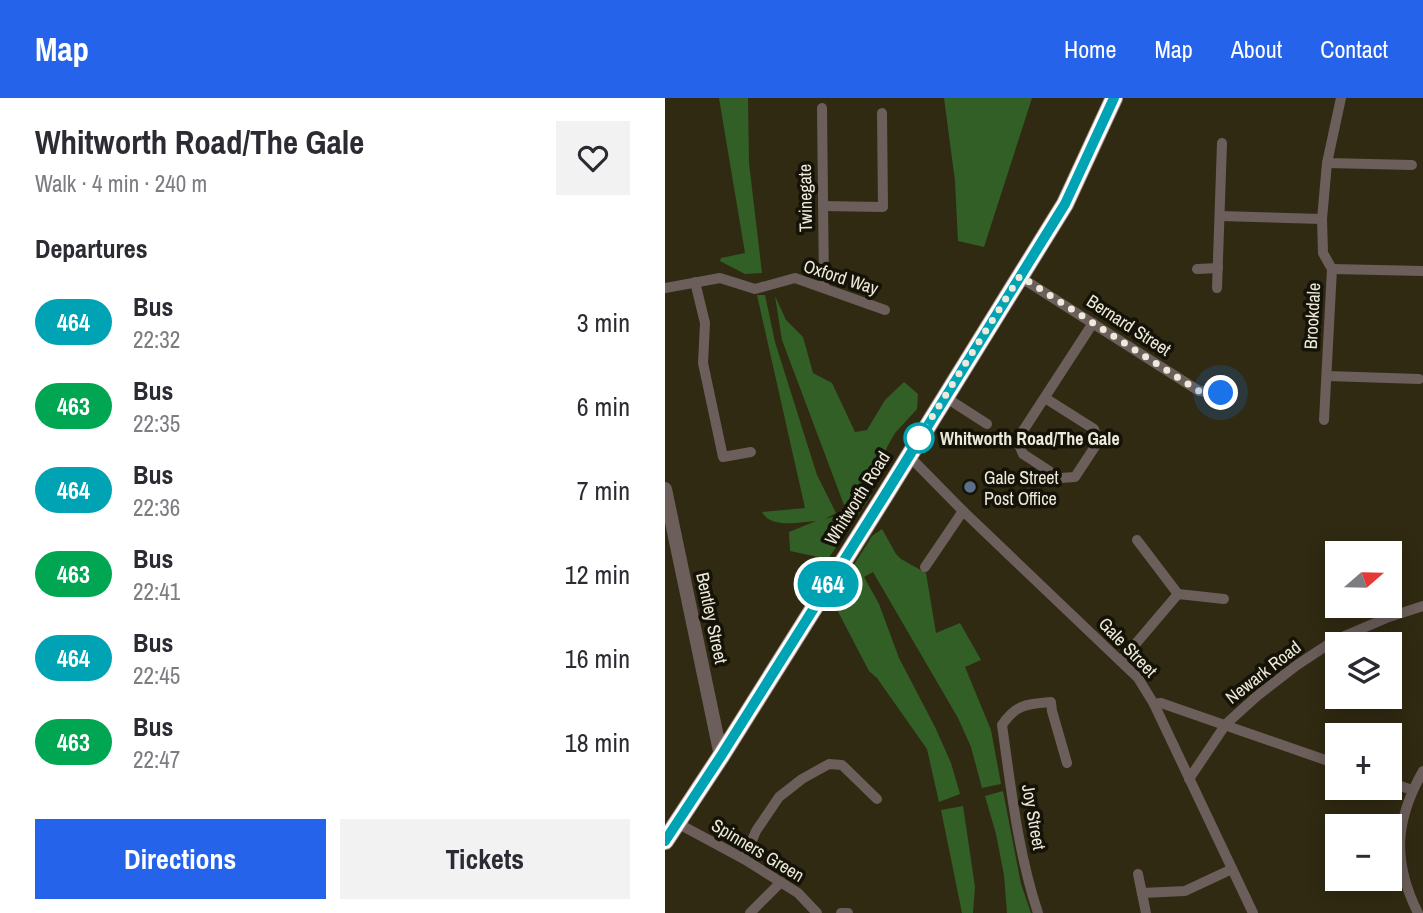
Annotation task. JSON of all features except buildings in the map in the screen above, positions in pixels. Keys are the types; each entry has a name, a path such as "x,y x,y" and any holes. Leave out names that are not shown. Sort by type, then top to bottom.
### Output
{"main road":[{"name":"Whitworth Road","path":"665,841 885,495 1065,204 1111,99"}],"street":[{"name":"Brookdale","path":"1324,420 1332,269 1323,253 1322,219 1327,163 1341,98"},
{"name":"Twinegate","path":"822,108 824,288"},
{"path":"823,206 883,207 882,113"},
{"path":"1217,288 1222,143"},
{"path":"1327,163 1412,164"},
{"path":"1220,216 1322,219"},
{"path":"1197,269 1218,268"},
{"path":"1332,269 1423,271"},
{"name":"Bernard Street","path":"1020,276 1199,391 1221,393"},
{"name":"Oxford Way","path":"665,288 720,278 755,289 796,278 885,310"},
{"path":"695,282 705,323 703,363 723,457 751,452"},
{"path":"1045,398 1094,429 1098,442 1075,477 1060,478 1023,453 1017,440 1093,323"},
{"path":"1327,376 1419,379"},
{"path":"945,397 987,424"},
{"name":"Gale Street","path":"909,456 1138,678 1154,704 1253,913"},
{"name":"Bentley Street","path":"665,489 721,756"},
{"path":"925,567 963,511"},
{"path":"1137,540 1178,594 1224,599"},
{"path":"1121,661 1178,594"},
{"name":"Newark Road","path":"1189,779 1226,724 1257,695 1297,665 1335,640 1423,606"},
{"name":"Joy Street","path":"1038,913 1028,884 1010,785 1002,725 1010,713 1029,704 1051,702 1067,763"},
{"path":"1154,704 1161,703 1226,724 1325,760"},
{"path":"744,859 756,831 779,797 802,779 829,764 842,765 877,799"},
{"path":"1418,913 1400,861 1401,824 1412,790 1423,771"},
{"path":"1402,787 1412,790"},
{"name":"Spinners Green","path":"677,823 798,892 817,913"},
{"path":"1142,893 1185,891 1232,869"},
{"path":"1138,874 1146,913"},
{"path":"750,913 781,882"},
{"path":"841,913 848,913"}],"green space":[{"path":"719,98 748,98 749,163 762,273 745,274 720,261 721,258 745,253"},
{"path":"944,98 1032,98 984,247 958,241 955,181"},
{"path":"757,295 765,295 775,342 817,475 836,513 825,519 846,513 867,492 871,496 828,559 790,551 789,532 816,521 779,523 772,521 762,512 805,508"},
{"path":"775,296 786,320 803,337 813,373 832,383 855,432 867,430 885,400 904,382 918,394 917,409 895,433 887,447 873,489 867,485 844,505 782,340"},
{"path":"882,529 901,559 926,573 936,633 960,623 981,660 965,667 991,730 1001,784 982,788 971,747 958,718 873,572 864,577 879,604 899,658 951,763 960,794 939,802 927,749 877,678 869,671 832,600 872,536"},
{"path":"1003,791 1021,884 1031,913 1007,913 1004,875 985,796"},
{"path":"963,806 975,887 973,913 962,913 941,810"}],"bus line":[{"name":"464","path":"665,841 885,495 1065,204 1114,98"}],"place":[{"name":"Whitworth Road/The Gale","path":"919,438"},
{"name":"Gale Street Post Office","path":"970,487"}],"route":[{"path":"919,438 1020,276 1199,391 1221,393"}]}
